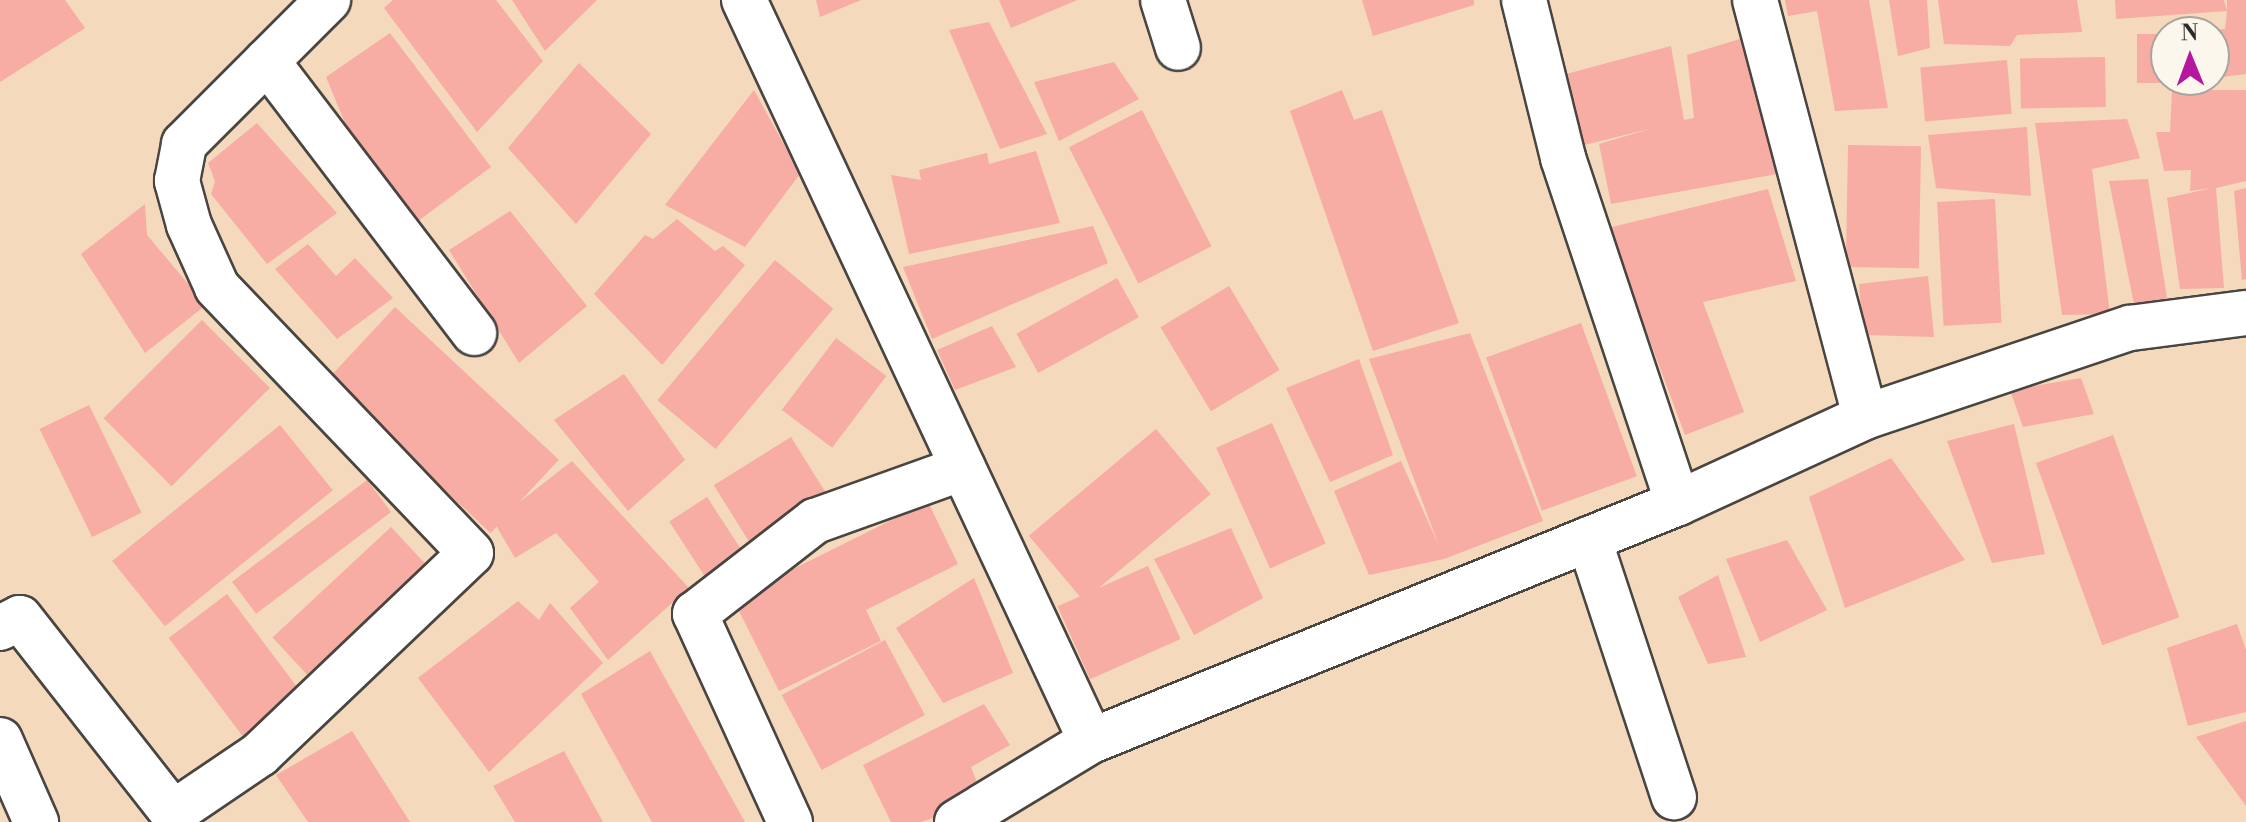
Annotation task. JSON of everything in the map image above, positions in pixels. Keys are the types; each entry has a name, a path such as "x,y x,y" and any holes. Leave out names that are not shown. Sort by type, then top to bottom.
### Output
{"street":[{"path":"0,628 20,618 173,813 260,754 471,553 217,287 189,225 177,181 184,144 328,0"},
{"path":"744,0 1091,741"},
{"path":"1163,0 1178,48"},
{"path":"1524,0 1563,158 1678,503"},
{"path":"1755,0 1865,417"},
{"path":"267,61 474,333"},
{"path":"957,822 1091,741 1678,503 1865,417 2130,328 2246,313"},
{"path":"790,822 695,614 815,521 963,468"},
{"path":"1589,539 1674,797"},
{"path":"0,740 36,822"}],"building":[{"path":"0,0 65,0 85,28 0,82"},
{"path":"393,0 496,0 543,61 477,132 384,8"},
{"path":"512,0 597,0 545,51"},
{"path":"816,0 861,0 820,17"},
{"path":"999,0 1077,0 1011,28"},
{"path":"1362,0 1474,0 1474,5 1373,36"},
{"path":"1785,0 1869,0 1888,108 1835,111 1817,11 1788,16"},
{"path":"1889,0 1927,0 1930,48 1898,56"},
{"path":"1938,0 2077,0 2082,32 2017,35 2010,46 1944,44"},
{"path":"2115,0 2224,0 2227,11 2150,16 2116,19"},
{"path":"2227,0 2246,0 2246,74 2230,76 2230,16 2226,16"},
{"path":"989,22 1047,134 1000,149 949,30"},
{"path":"390,33 491,167 418,221 358,154 326,77"},
{"path":"2137,34 2150,34 2150,83 2137,83"},
{"path":"1740,39 1777,174 1611,204 1599,144 1653,128 1580,146 1566,74 1671,46 1684,120 1694,118 1687,55"},
{"path":"2105,57 2106,107 2021,108 2020,58"},
{"path":"2007,60 2012,114 1925,121 1920,68"},
{"path":"1114,62 1139,99 1059,141 1034,82"},
{"path":"579,63 651,134 576,224 508,148"},
{"path":"754,90 800,174 745,247 665,205"},
{"path":"1342,90 1354,120 1382,110 1459,323 1373,351 1290,111"},
{"path":"2230,90 2246,90 2246,181 2216,188 2224,288 2180,289 2167,198 2212,188 2190,191 2191,170 2164,171 2156,132 2170,132 2172,96 2230,96"},
{"path":"1142,110 1211,246 1138,284 1069,147"},
{"path":"2127,119 2140,158 2092,169 2110,314 2062,315 2035,123"},
{"path":"257,123 337,213 267,264 211,194 215,181 208,163"},
{"path":"2027,127 2031,196 1936,188 1928,135"},
{"path":"1848,145 1921,146 1919,268 1846,267"},
{"path":"1036,151 1060,223 909,254 891,175 921,180 919,170 987,153 989,164"},
{"path":"2148,179 2167,298 2135,309 2109,181"},
{"path":"2246,188 2246,279 2242,280 2234,191"},
{"path":"1768,189 1796,281 1703,302 1744,412 1685,435 1608,228"},
{"path":"1995,199 2001,323 1944,326 1937,202"},
{"path":"145,204 147,235 206,305 145,353 81,254"},
{"path":"510,211 587,306 519,363 449,250"},
{"path":"677,219 715,251 723,246 745,265 662,365 594,294 645,235 653,239"},
{"path":"1093,226 1108,263 932,339 903,267"},
{"path":"308,244 336,276 355,258 393,298 337,339 275,269"},
{"path":"775,260 833,309 716,449 657,400"},
{"path":"1928,276 1934,337 1863,335 1859,284"},
{"path":"1117,278 1139,317 1038,373 1016,334"},
{"path":"1229,286 1279,370 1211,411 1160,327"},
{"path":"395,307 559,460 491,533 327,380"},
{"path":"202,320 270,388 172,486 104,418"},
{"path":"1581,323 1637,476 1542,511 1486,358"},
{"path":"992,326 1016,367 955,390 937,350"},
{"path":"1470,333 1543,521 1444,559 1369,575 1334,491 1401,461 1439,546 1369,359"},
{"path":"836,338 886,376 832,448 782,410"},
{"path":"1359,359 1393,455 1330,482 1286,388"},
{"path":"624,374 685,460 628,511 554,420"},
{"path":"2081,378 2094,414 2023,427 2010,390"},
{"path":"89,405 142,513 92,537 40,429"},
{"path":"1272,423 1326,544 1270,568 1216,448"},
{"path":"2014,424 2045,554 1992,563 1947,441"},
{"path":"280,425 333,490 165,626 112,561"},
{"path":"1156,429 1211,494 1083,601 1029,536"},
{"path":"2113,435 2179,617 2102,645 2036,463"},
{"path":"791,437 826,493 749,541 714,485"},
{"path":"1891,458 1965,560 1845,608 1809,497"},
{"path":"572,461 689,588 608,660 570,608 599,582 556,533 515,558 494,522"},
{"path":"367,480 391,512 256,614 232,582"},
{"path":"707,497 744,554 706,579 669,522"},
{"path":"928,502 958,564 866,610 881,641 779,691 733,599"},
{"path":"391,527 438,577 320,688 273,637"},
{"path":"1231,528 1263,598 1194,635 1154,559"},
{"path":"1787,540 1827,610 1760,642 1726,559"},
{"path":"1148,566 1181,639 1090,679 1058,606"},
{"path":"1718,575 1746,657 1708,664 1678,597"},
{"path":"974,578 1013,673 943,703 896,628"},
{"path":"227,594 308,701 249,745 169,638"},
{"path":"518,601 539,620 550,603 603,663 489,772 418,678"},
{"path":"2237,624 2246,650 2246,712 2188,726 2167,648"},
{"path":"885,640 925,715 822,770 782,695"},
{"path":"650,651 745,822 652,822 581,694"},
{"path":"984,704 1010,745 971,767 984,801 921,822 891,822 863,765"},
{"path":"2246,721 2246,806 2196,737"},
{"path":"352,731 410,822 308,822 276,775"},
{"path":"564,751 603,822 515,822 493,786"}]}
